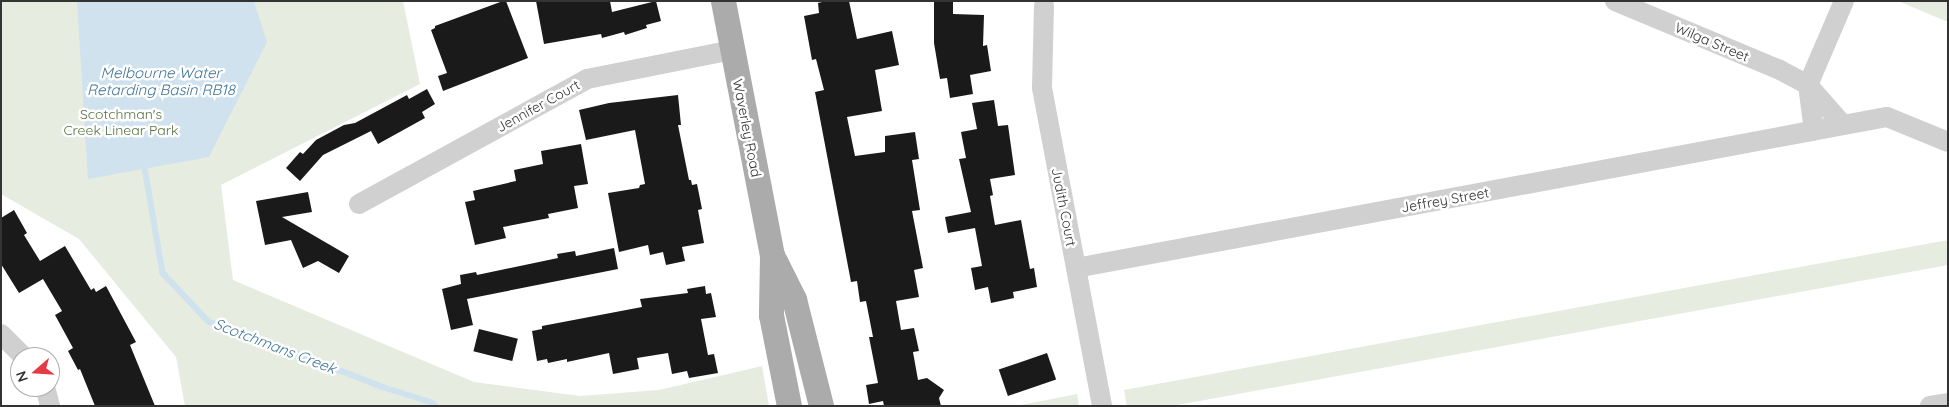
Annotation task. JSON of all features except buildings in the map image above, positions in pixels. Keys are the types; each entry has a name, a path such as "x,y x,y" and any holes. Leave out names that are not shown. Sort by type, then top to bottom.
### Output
{"main road":[{"name":"Waverley Road","path":"723,1 772,255 771,315 789,406"},
{"name":"Waverley Road","path":"772,255 794,299 821,406"}],"street":[{"name":"Wilga Street","path":"1616,1 1780,70 1808,85 1843,125"},
{"path":"1844,1 1808,85 1814,131 1887,117 1948,142"},
{"name":"Judith Court","path":"1044,6 1042,88 1102,406"},
{"name":"Jennifer Court","path":"359,204 587,79 732,50"},
{"name":"Jeffrey Street","path":"1076,268 1814,131"},
{"path":"1,334 14,347"},
{"path":"1930,406 1948,402"}],"green space":[{"name":"Scotchman's Creek Linear Park","path":"1,1 403,1 420,84 221,185 233,280 474,382 580,396 659,390 762,366 769,406 185,406 176,357 79,239 1,194"},
{"path":"1898,1 1948,1 1948,22"},
{"path":"1948,240 1948,265 1172,406 1127,406 1124,390"},
{"path":"1077,394 1079,406 1016,406"}],"water":[{"name":"Melbourne Water Retarding Basin RB18","path":"77,1 254,1 267,42 209,157 88,179"}],"waterway":[{"name":"Scotchmans Creek","path":"144,162 163,273 209,322 250,335 383,387 433,403 436,406"}]}
